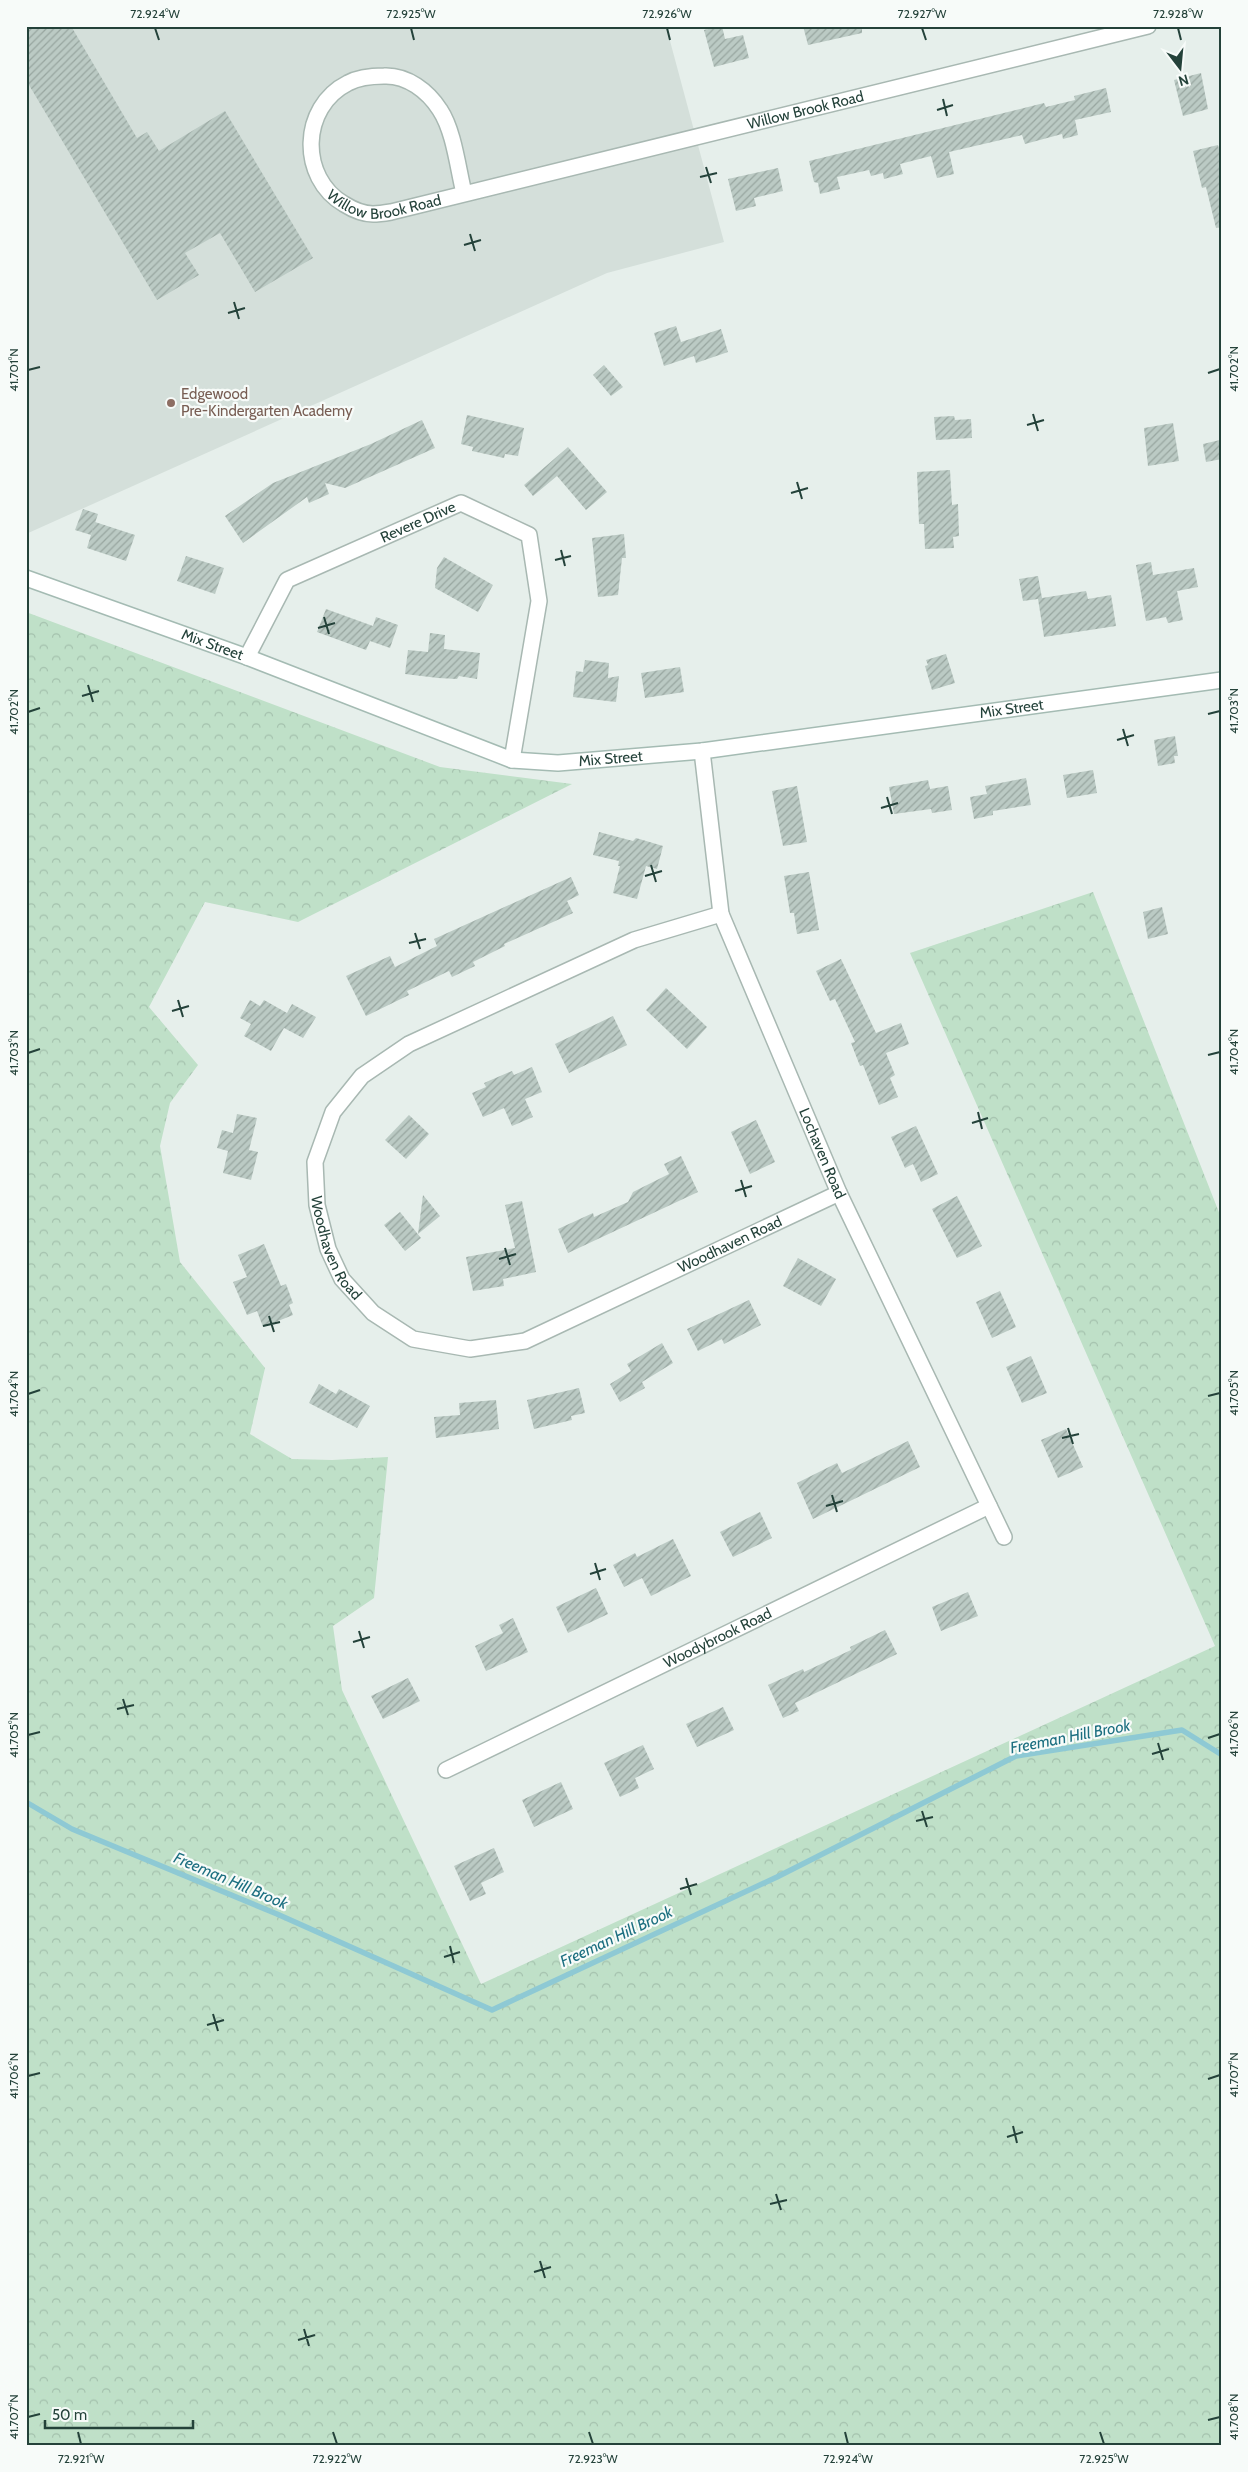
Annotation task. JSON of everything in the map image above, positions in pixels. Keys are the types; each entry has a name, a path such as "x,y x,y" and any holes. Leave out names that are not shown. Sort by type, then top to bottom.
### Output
{"street":[{"name":"Willow Brook Road","path":"464,193 448,128 441,112 420,88 406,80 390,76 368,76 348,83 330,96 318,113 311,132 310,154 315,172 325,188 337,200 352,209 372,214 391,212 1148,26"},
{"name":"Revere Drive","path":"246,657 287,580 461,503 528,535 538,601 512,760"},
{"name":"Mix Street","path":"26,578 246,657 512,760 558,763 702,751 1222,680"},
{"name":"Lochaven Road","path":"702,751 721,914 839,1193 1004,1537"},
{"name":"Woodhaven Road","path":"721,914 634,940 409,1044 362,1076 333,1112 315,1162 317,1205 328,1249 342,1279 373,1313 413,1339 470,1349 525,1341 839,1193"},
{"name":"Woodybrook Road","path":"446,1770 989,1506"}],"shaded area":[{"name":"Edgewood Pre-Kindergarten Academy","path":"26,26 666,26 724,242 607,273 26,534"}],"green space":[{"path":"26,612 440,767 572,784 298,922 205,902 149,1007 198,1065 170,1103 160,1146 180,1262 265,1368 250,1434 292,1459 332,1460 388,1457 374,1598 333,1626 342,1690 481,1984 1215,1646 910,953 1093,892 1222,1220 1222,2446 26,2446"}],"building":[{"path":"26,26 71,26 137,138 147,132 159,151 225,111 313,258 255,292 220,233 185,253 199,275 157,300 26,80"},
{"path":"722,26 725,39 743,35 749,58 714,67 704,30"},
{"path":"803,26 862,26 862,33 808,45"},
{"path":"1201,73 1208,109 1183,116 1174,80"},
{"path":"1106,88 1111,112 1075,120 1078,135 1063,139 1062,134 1025,144 1022,135 949,152 954,174 937,178 931,156 900,164 903,174 884,179 883,173 871,176 869,170 837,177 840,189 820,194 818,183 814,182 809,161 1044,103 1046,107 1075,100 1074,96"},
{"path":"1218,145 1222,160 1222,227 1216,228 1206,187 1202,188 1193,151"},
{"path":"778,168 783,191 754,198 756,206 736,211 728,179"},
{"path":"676,326 681,342 721,329 728,352 696,363 694,356 664,366 654,333"},
{"path":"604,365 623,387 611,396 593,375"},
{"path":"467,415 524,428 518,456 505,454 504,458 472,451 473,447 461,444"},
{"path":"954,416 955,420 971,419 972,438 936,440 934,417"},
{"path":"422,420 435,448 345,488 325,483 329,494 309,503 307,497 243,543 225,516 273,483 371,444"},
{"path":"1173,423 1179,461 1148,466 1144,428"},
{"path":"1220,440 1222,459 1206,462 1203,444"},
{"path":"568,447 607,492 586,510 557,476 533,496 524,485"},
{"path":"950,470 952,505 958,504 959,536 953,537 954,548 925,549 924,524 919,524 917,472"},
{"path":"83,509 98,514 91,535 75,530"},
{"path":"95,522 135,535 126,561 87,548"},
{"path":"624,534 626,558 622,558 618,595 598,597 592,538"},
{"path":"186,556 224,568 215,594 177,581"},
{"path":"444,557 493,585 478,612 435,588 437,568"},
{"path":"1151,562 1153,575 1194,568 1198,587 1177,591 1183,620 1168,623 1166,617 1146,621 1136,565"},
{"path":"1038,576 1042,598 1086,591 1088,599 1111,595 1116,626 1044,637 1038,599 1023,601 1019,579"},
{"path":"326,609 373,626 376,617 398,625 390,648 370,641 366,650 317,632"},
{"path":"430,633 445,635 444,649 480,653 477,679 459,676 457,679 405,674 408,650 428,652"},
{"path":"946,654 955,683 932,690 925,666 928,665 926,660"},
{"path":"585,660 609,663 608,678 619,676 616,702 573,697 576,671 583,672"},
{"path":"680,667 684,692 645,698 641,673"},
{"path":"1175,736 1178,756 1174,756 1175,763 1158,766 1154,740"},
{"path":"1093,770 1097,793 1067,798 1063,775"},
{"path":"1026,778 1031,805 993,811 993,815 974,819 970,797 987,794 985,786"},
{"path":"928,780 930,789 948,786 952,810 932,813 931,809 894,814 889,787"},
{"path":"797,786 807,842 783,846 772,791"},
{"path":"599,832 633,841 636,838 663,846 657,869 646,866 637,899 613,893 620,866 618,866 619,861 593,855"},
{"path":"809,872 819,930 797,934 794,913 790,913 784,876"},
{"path":"571,877 579,895 567,901 573,913 504,944 505,946 473,962 475,966 452,977 449,971 407,991 409,995 366,1016 346,976 390,956 395,967 437,946 434,939"},
{"path":"1162,907 1168,934 1148,939 1143,912"},
{"path":"841,959 876,1033 901,1023 909,1044 886,1053 895,1075 890,1078 898,1097 879,1105 863,1065 860,1066 851,1043 855,1042 835,999 830,1001 816,971"},
{"path":"666,988 707,1027 687,1049 646,1010"},
{"path":"250,1000 260,1006 264,1000 287,1013 292,1004 316,1017 303,1038 284,1028 271,1051 244,1036 251,1024 240,1018"},
{"path":"613,1016 627,1045 569,1073 555,1044"},
{"path":"532,1067 542,1092 525,1099 533,1117 512,1126 504,1108 483,1117 472,1093 486,1087 484,1083 512,1071 514,1075"},
{"path":"237,1114 257,1118 249,1150 258,1152 251,1180 223,1173 228,1151 217,1148 222,1130 233,1133"},
{"path":"409,1115 429,1134 406,1159 385,1140"},
{"path":"756,1120 775,1162 750,1174 731,1132"},
{"path":"916,1126 938,1174 921,1182 913,1164 905,1168 891,1137"},
{"path":"681,1156 698,1192 568,1253 558,1229 593,1213 594,1217 628,1202 633,1192 669,1174 664,1164"},
{"path":"423,1195 440,1216 418,1234"},
{"path":"957,1196 982,1246 957,1258 932,1209"},
{"path":"522,1201 536,1272 503,1279 504,1286 473,1291 466,1257 515,1248 505,1205"},
{"path":"400,1212 421,1238 405,1251 384,1225"},
{"path":"264,1244 281,1286 286,1284 293,1303 289,1305 293,1315 263,1327 257,1311 247,1315 233,1282 247,1277 238,1255"},
{"path":"798,1258 836,1279 821,1306 783,1286"},
{"path":"1000,1291 1016,1327 992,1338 976,1302"},
{"path":"749,1300 761,1325 724,1344 722,1339 698,1351 687,1329"},
{"path":"662,1343 673,1363 642,1382 645,1388 620,1402 610,1384 631,1371 627,1364"},
{"path":"1031,1356 1047,1393 1022,1403 1006,1367"},
{"path":"319,1384 336,1394 339,1389 370,1406 357,1428 309,1403"},
{"path":"579,1388 585,1413 571,1416 572,1420 534,1429 527,1400"},
{"path":"496,1400 499,1429 436,1438 434,1417 460,1415 459,1403"},
{"path":"1066,1429 1083,1467 1058,1478 1041,1440"},
{"path":"908,1441 920,1467 813,1519 797,1483 837,1463 842,1473"},
{"path":"760,1512 772,1538 733,1557 720,1532"},
{"path":"673,1539 691,1576 651,1596 642,1578 624,1587 613,1565 635,1553 637,1557"},
{"path":"596,1588 608,1614 568,1633 556,1607"},
{"path":"968,1592 978,1616 941,1631 932,1607"},
{"path":"513,1618 528,1652 486,1671 475,1646 503,1633 499,1625"},
{"path":"885,1630 897,1654 795,1703 799,1711 783,1718 768,1685 803,1669 804,1672 851,1650 850,1647"},
{"path":"408,1678 420,1701 383,1719 371,1696"},
{"path":"723,1707 734,1730 697,1747 686,1724"},
{"path":"643,1745 654,1769 635,1778 639,1788 620,1797 604,1763"},
{"path":"561,1782 573,1809 534,1827 522,1800"},
{"path":"494,1848 504,1872 481,1883 486,1894 470,1901 454,1866"}],"waterway":[{"name":"Freeman Hill Brook","path":"26,1802 72,1829 277,1914 492,2010 777,1877 1016,1756 1182,1730 1222,1755"}],"place":[{"name":"Edgewood Pre-Kindergarten Academy","path":"171,403"}]}
